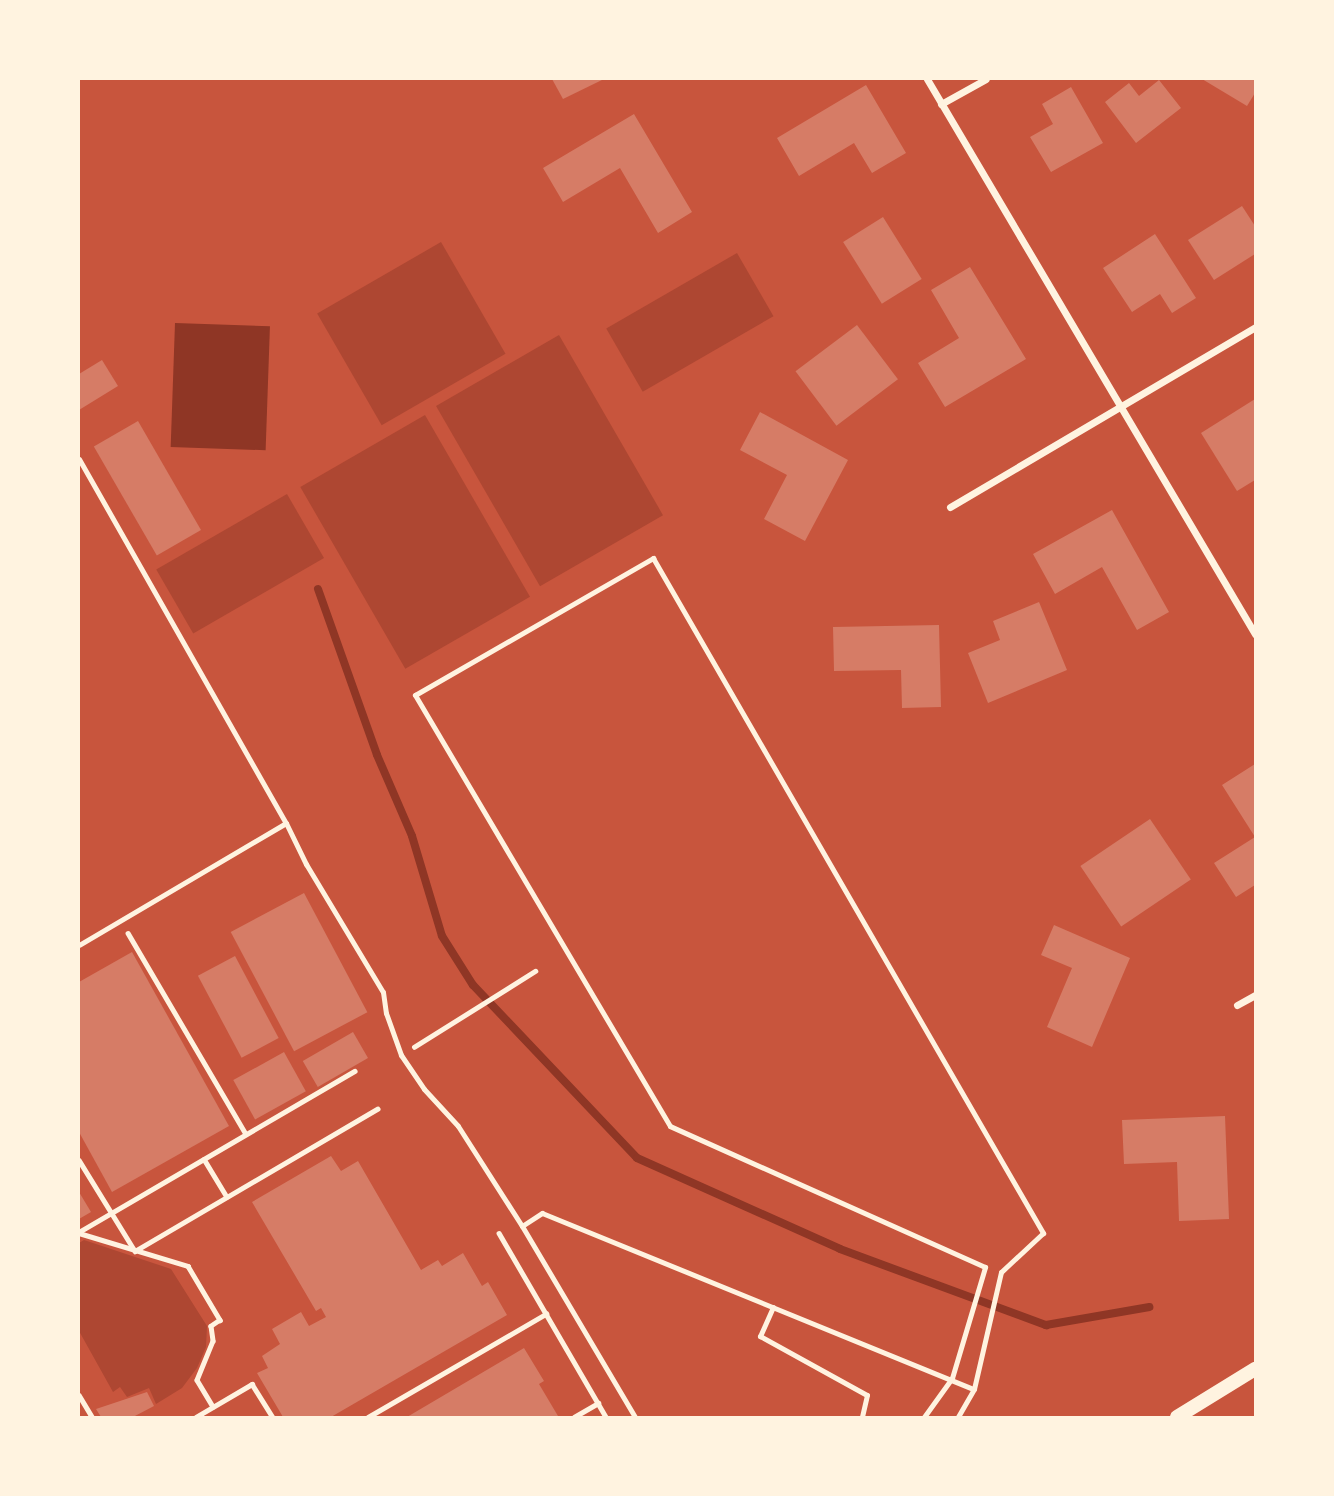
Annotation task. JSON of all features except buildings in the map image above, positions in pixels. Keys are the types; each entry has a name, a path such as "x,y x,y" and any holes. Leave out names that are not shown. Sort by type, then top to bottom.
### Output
{"main road":[{"path":"1177,1417 1255,1369"}],"street":[{"path":"927,79 1255,634"},
{"path":"941,104 986,79"},
{"path":"950,507 1255,327"},
{"path":"1237,1005 1255,995"}],"lane":[{"path":"79,459 383,992 386,1013 401,1055 425,1089 458,1126 522,1226 635,1417"},
{"path":"924,1417 951,1378 985,1267 670,1126 415,695 653,558 1044,1233 1001,1272 974,1389 958,1417"},
{"path":"79,945 286,823"},
{"path":"522,1226 542,1213 974,1389"},
{"path":"773,1307 760,1336 867,1395 862,1417"}],"path":[{"path":"121,920 246,1134"},
{"path":"401,1055 535,971"},
{"path":"79,1233 354,1071"},
{"path":"135,1251 377,1109"},
{"path":"204,1159 227,1197"},
{"path":"79,1160 135,1251"},
{"path":"79,1233 188,1266 220,1320 211,1326 213,1341 197,1380 213,1407"},
{"path":"499,1233 606,1417"},
{"path":"368,1417 546,1314"},
{"path":"196,1417 252,1384 273,1417"},
{"path":"79,1395 92,1417"},
{"path":"574,1417 598,1403"}],"shaded area":[{"path":"441,242 506,354 382,425 317,314"},
{"path":"737,253 774,316 643,392 606,329"},
{"path":"175,323 270,326 266,450 171,447"},
{"path":"559,335 663,515 540,586 436,406"},
{"path":"425,415 530,597 405,669 300,487"},
{"path":"287,494 324,558 193,634 156,570"},
{"path":"84,1240 171,1269 207,1326 206,1347 197,1368 182,1388 156,1404 149,1388 127,1397 120,1387 113,1392 79,1331 79,1243"}],"waterway":[{"path":"318,589 377,755 412,836 442,936 473,985 637,1158 840,1249 1046,1325 1149,1307"}]}
